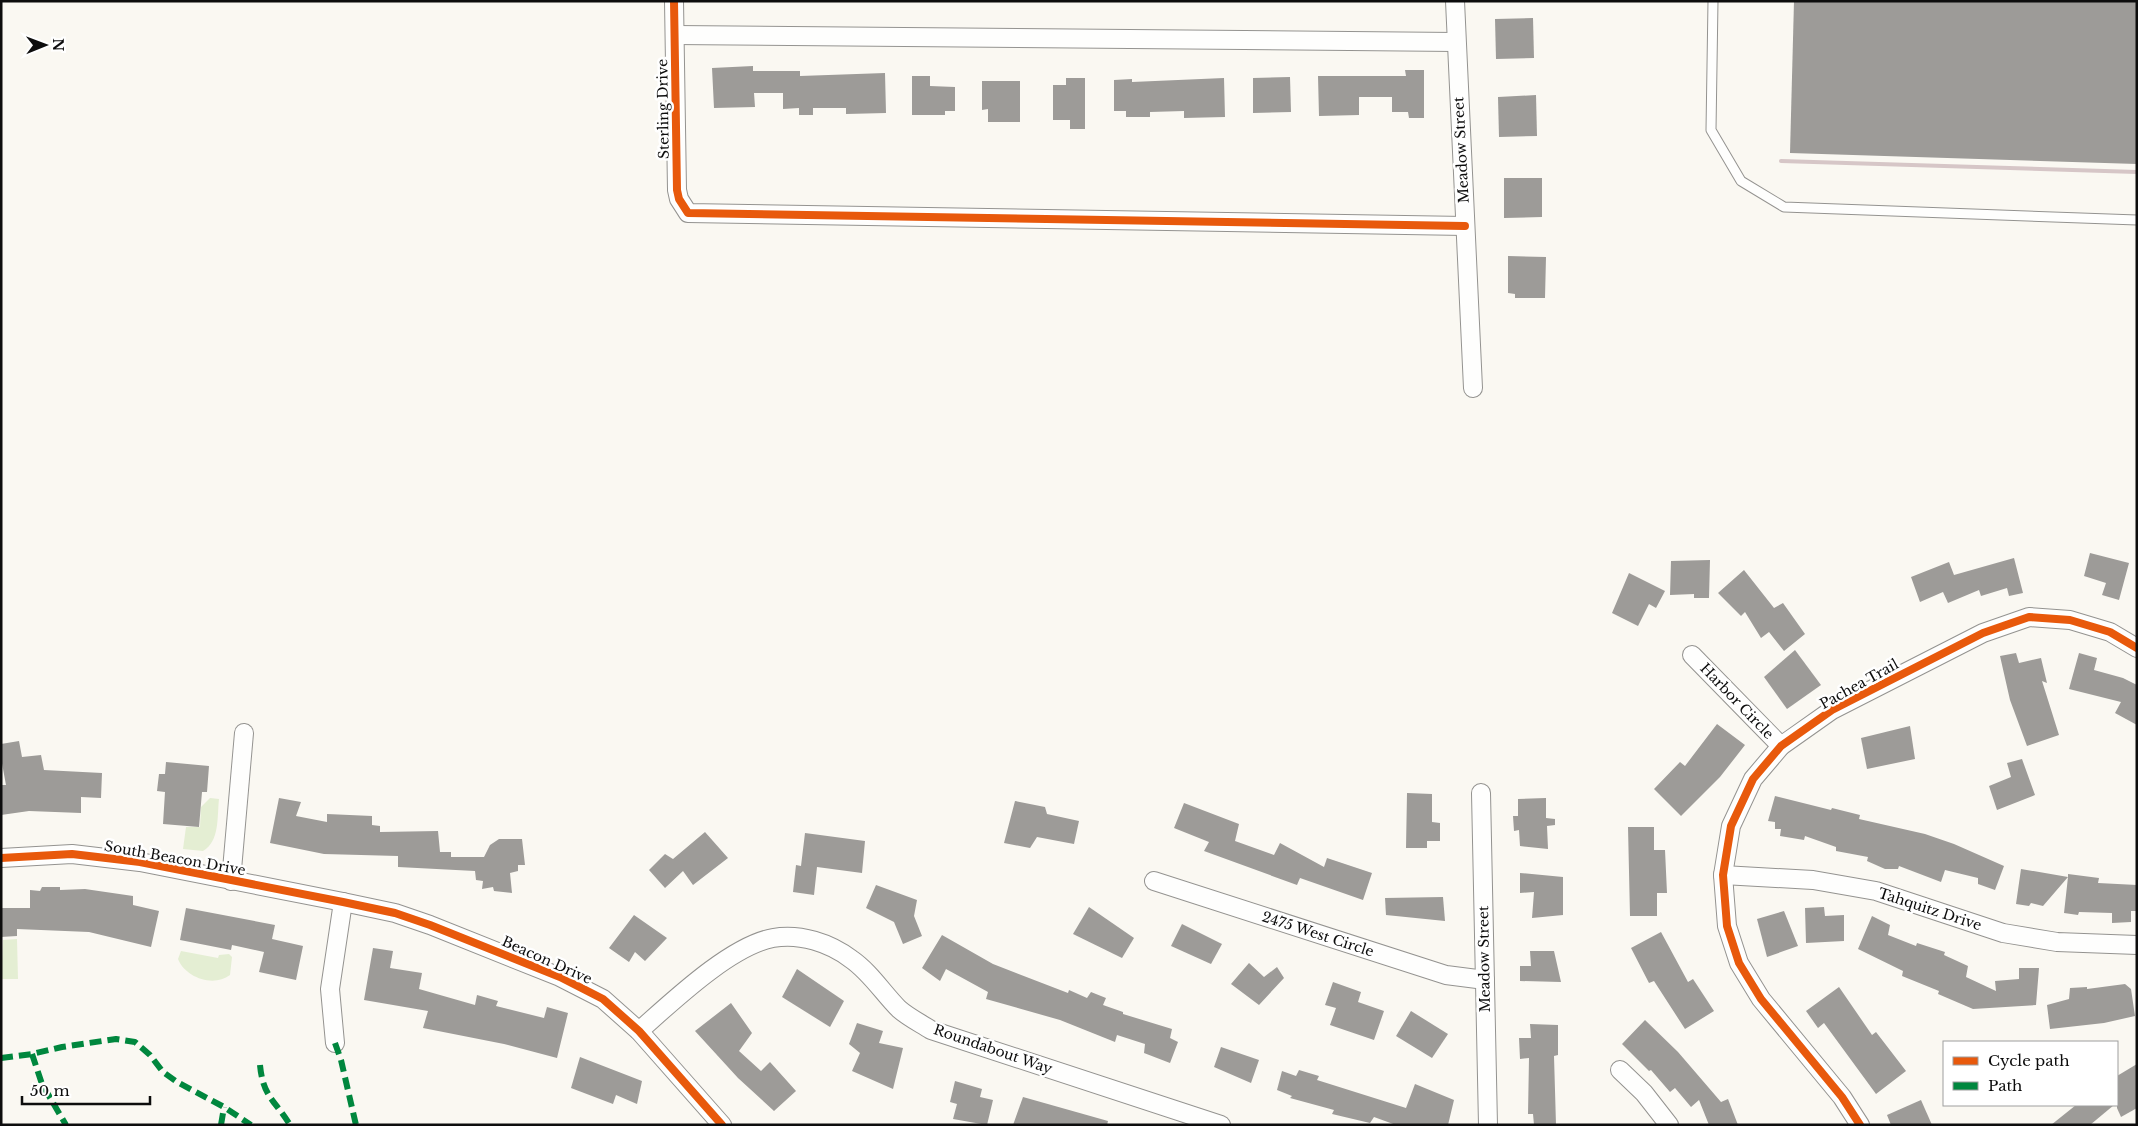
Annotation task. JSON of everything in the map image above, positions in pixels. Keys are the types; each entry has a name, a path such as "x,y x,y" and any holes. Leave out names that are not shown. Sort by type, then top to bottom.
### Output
{"street":[{"name":"Sterling Drive","path":"674,1 677,190 679,199 688,213 1465,226"},
{"name":"Meadow Street","path":"1455,1 1473,388"},
{"path":"675,35 1456,42"},
{"name":"Pachea Trail","path":"1860,1125 1842,1097 1760,999 1739,963 1727,926 1723,874 1731,826 1753,779 1782,746 1832,710 1983,632 2029,617 2070,620 2110,632 2137,648"},
{"name":"Harbor Circle","path":"1692,655 1782,746"},
{"path":"231,881 244,733"},
{"name":"Meadow Street","path":"1481,793 1488,1125"},
{"name":"South Beacon Drive","path":"1,858 45,854 96,856 140,862 343,902"},
{"name":"Tahquitz Drive","path":"1723,874 1813,880 1876,891 2003,933 2058,942 2137,945"},
{"name":"2475 West Circle","path":"1154,881 1446,975 1485,980"},
{"path":"335,1043 330,989 343,902"},
{"name":"Beacon Drive","path":"343,902 395,913 430,925 560,977 604,1000 639,1031 722,1125"},
{"name":"Roundabout Way","path":"639,1031 717,966 747,948 773,938 804,938 830,946 853,960 900,1010 931,1030 1221,1125"},
{"path":"1620,1070 1644,1093 1669,1125"}],"lane":[{"path":"1713,1 1711,130 1741,181 1784,207 2137,220"}],"green space":[{"path":"210,798 219,799 217,828 212,841 203,851 183,849 186,827 200,827 201,807"},
{"path":"17,939 18,979 1,979 3,940"},
{"path":"181,951 218,958 219,955 229,954 232,957 230,975 216,981 200,979 187,971 182,965 178,959"}],"building":[{"path":"1794,1 2137,1 2137,164 1790,153"},
{"path":"1533,18 1534,58 1496,59 1495,19"},
{"path":"753,66 753,71 800,71 800,76 885,73 886,113 846,114 846,108 813,108 813,115 799,115 799,108 783,109 783,93 754,93 755,107 714,108 712,68"},
{"path":"1405,70 1424,70 1424,118 1409,118 1408,112 1392,112 1392,97 1359,97 1359,115 1319,116 1318,76 1406,76"},
{"path":"912,76 930,76 930,86 955,87 955,111 945,111 945,115 912,115"},
{"path":"1290,77 1291,112 1253,113 1253,78"},
{"path":"1066,78 1085,78 1085,129 1070,129 1070,120 1053,120 1053,85 1066,85"},
{"path":"1224,78 1225,117 1184,118 1184,111 1150,112 1150,117 1126,117 1126,111 1114,111 1114,80 1132,79 1132,82"},
{"path":"982,81 1020,81 1020,122 988,122 988,109 982,110"},
{"path":"1536,95 1537,136 1499,137 1498,97"},
{"path":"1504,178 1542,178 1542,217 1504,218"},
{"path":"1508,256 1546,257 1545,298 1515,298 1515,294 1508,293"},
{"path":"2090,553 2129,563 2119,600 2102,595 2106,583 2084,576"},
{"path":"2014,558 2023,593 2009,596 2007,588 1981,596 1979,590 1948,603 1943,592 1920,602 1911,577 1949,562 1954,575"},
{"path":"1710,560 1709,598 1694,598 1694,594 1670,595 1671,561"},
{"path":"1744,570 1774,608 1783,603 1805,634 1784,651 1769,632 1761,638 1745,612 1741,616 1718,593"},
{"path":"1629,573 1665,591 1656,608 1649,604 1638,626 1612,613"},
{"path":"1795,650 1821,685 1787,709 1764,677"},
{"path":"2016,653 2019,663 2041,658 2047,683 2042,681 2059,735 2027,746 2010,700 2000,656"},
{"path":"2079,653 2097,658 2094,670 2123,678 2137,685 2137,725 2115,713 2121,702 2069,689"},
{"path":"1717,724 1745,745 1720,777 1681,816 1654,789 1680,762 1685,766"},
{"path":"1910,726 1915,759 1867,769 1861,738"},
{"path":"19,741 22,757 41,755 44,770 102,773 101,798 81,797 81,813 29,811 1,815 1,785 6,785 1,758 1,744"},
{"path":"2022,759 2035,795 1997,810 1989,786 2011,777 2007,763"},
{"path":"166,762 209,766 207,792 202,792 199,827 163,824 165,792 157,791 159,774 165,774"},
{"path":"1407,793 1432,794 1432,822 1440,823 1440,841 1427,841 1427,848 1406,848"},
{"path":"1775,796 1860,815 1859,819 1925,834 1954,844 2004,866 1995,890 1978,884 1978,878 1945,870 1941,882 1899,866 1898,869 1885,869 1867,861 1868,857 1836,851 1836,847 1805,836 1804,840 1780,836 1781,829 1775,829 1775,822 1768,821"},
{"path":"279,798 301,802 296,816 327,822 327,814 372,816 372,825 380,826 380,832 438,831 440,852 451,852 451,857 484,857 490,845 499,839 522,839 525,865 518,865 518,871 510,873 512,893 494,891 493,887 482,889 483,881 476,880 475,871 398,867 398,856 324,854 270,843"},
{"path":"1546,798 1546,818 1555,819 1555,825 1547,826 1548,849 1520,846 1519,830 1514,831 1513,816 1518,816 1518,799"},
{"path":"1015,801 1045,807 1047,814 1079,821 1074,844 1037,837 1030,848 1004,843"},
{"path":"1184,803 1239,824 1235,841 1274,855 1280,843 1324,867 1327,858 1372,873 1363,900 1300,878 1297,885 1204,851 1209,842 1174,828"},
{"path":"1628,827 1654,827 1654,850 1665,850 1667,893 1657,893 1657,916 1630,916"},
{"path":"705,832 728,858 693,885 683,871 665,888 649,870 665,854 673,859"},
{"path":"805,833 865,841 862,873 817,867 814,895 793,892 796,865 801,866"},
{"path":"2021,869 2068,877 2043,906 2031,903 2029,906 2016,904"},
{"path":"1520,873 1563,877 1563,915 1532,918 1534,892 1520,893"},
{"path":"2068,874 2099,878 2098,883 2137,885 2137,911 2131,911 2131,922 2112,923 2112,913 2079,912 2078,915 2064,913"},
{"path":"876,885 917,900 914,916 922,936 903,944 894,922 866,908"},
{"path":"42,887 60,887 60,890 85,889 133,896 133,905 159,911 151,947 89,932 17,929 17,936 1,937 1,908 30,908 30,890 40,891"},
{"path":"1443,897 1445,921 1386,915 1385,898"},
{"path":"1089,907 1134,938 1122,958 1073,934"},
{"path":"1824,907 1825,916 1844,915 1844,941 1806,943 1805,908"},
{"path":"186,908 275,925 272,939 303,946 296,980 259,972 264,952 232,945 231,950 180,940"},
{"path":"1784,911 1798,946 1767,957 1757,919"},
{"path":"634,915 667,938 645,961 635,952 629,962 609,948"},
{"path":"1872,916 1890,925 1888,935 1916,946 1917,943 1945,952 1944,955 1968,966 1966,977 1996,991 1995,981 2019,979 2019,968 2039,968 2036,1005 1973,1009 1938,994 1939,991 1902,976 1903,971 1858,949"},
{"path":"1182,924 1222,944 1211,964 1171,946"},
{"path":"1661,932 1688,982 1693,979 1714,1011 1685,1029 1654,981 1649,983 1631,948"},
{"path":"942,935 993,964 1068,993 1069,990 1087,998 1091,992 1106,998 1103,1005 1123,1012 1123,1014 1172,1029 1170,1038 1178,1042 1170,1063 1144,1053 1145,1044 1117,1035 1115,1042 1060,1020 986,999 988,992 946,969 940,981 922,968"},
{"path":"373,948 393,951 390,968 422,973 419,989 475,1005 477,995 498,1001 496,1006 544,1018 547,1007 568,1013 557,1058 504,1044 423,1028 428,1011 364,1000"},
{"path":"1530,951 1554,951 1561,982 1520,981 1520,966 1531,966"},
{"path":"1249,963 1264,977 1277,967 1284,978 1259,1005 1231,984"},
{"path":"797,969 844,1001 830,1027 782,997"},
{"path":"1333,982 1361,992 1358,1002 1384,1011 1374,1040 1330,1025 1336,1008 1325,1005"},
{"path":"2125,984 2131,989 2135,1016 2104,1023 2050,1029 2047,1005 2069,999 2070,988 2087,987 2087,989"},
{"path":"1839,987 1872,1035 1876,1032 1906,1071 1876,1094 1824,1023 1818,1028 1806,1011"},
{"path":"731,1003 752,1033 739,1051 761,1071 770,1062 796,1091 774,1111 738,1078 695,1031"},
{"path":"1411,1011 1448,1034 1432,1058 1396,1036"},
{"path":"1645,1020 1678,1052 1721,1102 1728,1099 1738,1125 1709,1125 1699,1100 1691,1107 1675,1088 1670,1092 1651,1070 1649,1071 1622,1044"},
{"path":"857,1023 883,1031 879,1043 903,1048 893,1089 852,1071 860,1053 849,1044"},
{"path":"1530,1024 1558,1025 1558,1055 1554,1056 1556,1125 1534,1125 1533,1114 1528,1114 1529,1058 1520,1059 1519,1038 1531,1038"},
{"path":"1221,1047 1259,1060 1251,1083 1214,1067"},
{"path":"580,1057 642,1081 637,1104 616,1095 613,1104 571,1088"},
{"path":"2137,1064 2137,1108 2121,1117 2117,1108 2118,1075"},
{"path":"1299,1070 1319,1076 1317,1080 1406,1108 1415,1084 1454,1100 1448,1125 1396,1125 1374,1117 1370,1123 1332,1114 1334,1110 1290,1098 1292,1096 1277,1090 1282,1071 1296,1076"},
{"path":"955,1081 982,1089 980,1097 993,1100 987,1125 953,1119 957,1104 950,1102"},
{"path":"1023,1097 1108,1121 1107,1125 1013,1125"},
{"path":"1921,1100 1932,1125 1891,1125 1887,1115"},
{"path":"2075,1106 2113,1106 2090,1125 2051,1125"}],"railway":[{"path":"1781,161 2137,172"}],"marked path":[{"path":"1,1058 116,1039 135,1042 150,1055 163,1072 251,1125"},
{"path":"335,1043 341,1060 356,1125"},
{"path":"32,1054 42,1084 66,1125"},
{"path":"260,1065 264,1084 270,1098 290,1125"},
{"path":"221,1125 224,1107"}],"cycle path":[{"path":"674,1 677,190 679,199 688,213 1465,226"},
{"path":"1860,1125 1842,1097 1761,999 1739,963 1727,926 1723,875 1731,826 1753,779 1781,746 1832,710 1983,633 2029,617 2070,620 2110,632 2137,648"},
{"path":"1,858 72,854 140,862 395,913 430,925 560,977 603,999 639,1031 722,1125"}]}
